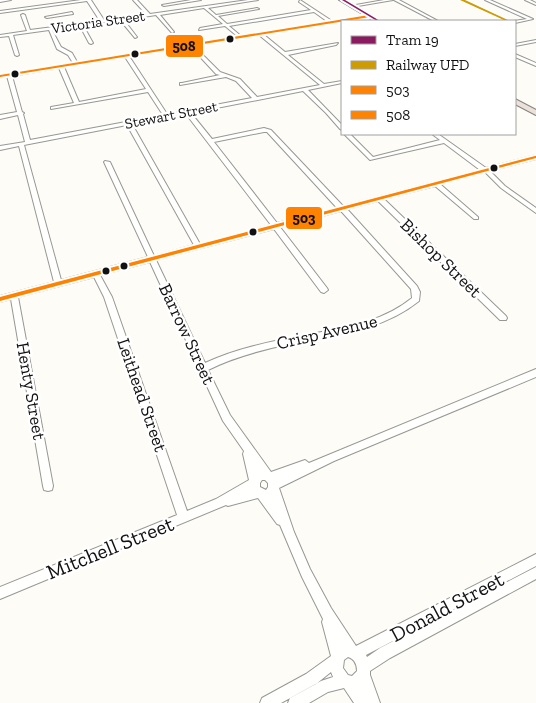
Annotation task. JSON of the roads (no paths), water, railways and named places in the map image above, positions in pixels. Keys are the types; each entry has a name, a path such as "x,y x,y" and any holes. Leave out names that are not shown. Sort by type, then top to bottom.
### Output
{"highway":[{"path":"342,0 376,20"},
{"path":"516,101 534,110"}],"street":[{"path":"0,1 9,0"},
{"path":"0,12 88,0 103,22"},
{"path":"135,0 149,15"},
{"path":"164,5 199,0"},
{"path":"204,0 211,6"},
{"name":"Victoria Street","path":"0,36 256,0"},
{"path":"352,6 391,0"},
{"path":"396,0 434,20"},
{"path":"487,0 534,19"},
{"path":"527,0 536,3"},
{"path":"300,1 331,22"},
{"path":"205,7 240,37"},
{"path":"214,16 258,9"},
{"path":"200,29 315,11"},
{"path":"47,17 69,14 74,26"},
{"path":"157,14 172,32"},
{"path":"23,15 29,32"},
{"path":"344,20 369,16"},
{"path":"121,19 134,37"},
{"path":"516,22 534,19"},
{"path":"0,76 341,20"},
{"path":"82,25 91,43"},
{"path":"50,29 59,48 70,54 76,64"},
{"path":"260,34 324,86"},
{"path":"10,35 17,55"},
{"path":"516,45 536,42"},
{"path":"284,54 336,44"},
{"path":"191,45 218,73 238,80 256,99"},
{"path":"516,55 536,65"},
{"path":"128,56 166,116"},
{"path":"61,66 77,103"},
{"path":"9,75 21,113 25,144 58,284"},
{"path":"180,84 225,76"},
{"name":"Stewart Street","path":"0,148 341,82"},
{"path":"304,89 341,127"},
{"path":"53,108 150,90"},
{"path":"188,112 324,290"},
{"path":"0,117 21,113"},
{"path":"129,123 198,246"},
{"path":"210,141 264,130 269,131 341,208"},
{"path":"348,135 372,158 445,141"},
{"path":"436,135 536,212"},
{"path":"0,299 96,274 154,264 198,246 536,157"},
{"name":"Barrow Street","path":"108,162 226,418 247,449 326,614 353,652"},
{"path":"434,183 476,218"},
{"name":"Bishop Street","path":"379,198 503,318"},
{"name":"Crisp Avenue","path":"204,371 234,356 267,345 368,325 395,315 416,299 414,288 341,208"},
{"name":"Leithead Street","path":"96,274 108,298 184,518"},
{"name":"Henty Street","path":"14,296 48,486"},
{"name":"Mitchell Street","path":"0,593 536,373"},
{"name":"Donald Street","path":"353,652 532,568"},
{"name":"Donald Street","path":"363,671 385,653 532,568"},
{"name":"Barrow Street","path":"326,614 337,659"},
{"path":"267,703 311,679 343,652 353,652 363,662 363,671 373,703"},
{"path":"337,659 338,674 347,682 362,703"},
{"path":"294,703 326,686 357,681 363,671"}],"tram line":[{"name":"19","path":"343,0 377,20"}],"rail line":[{"name":"UFD","path":"462,0 506,20"}]}
